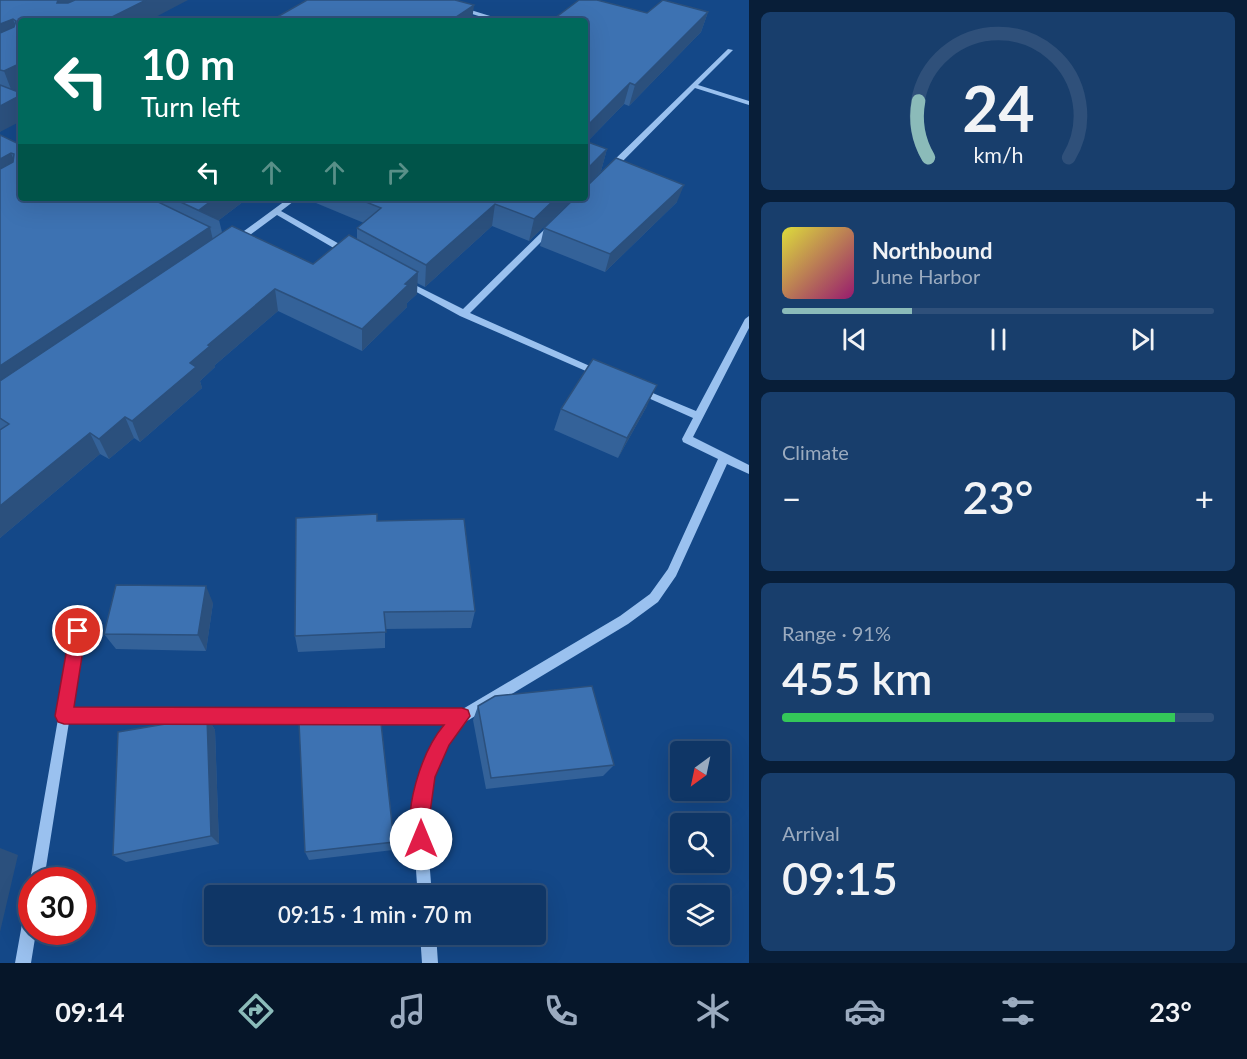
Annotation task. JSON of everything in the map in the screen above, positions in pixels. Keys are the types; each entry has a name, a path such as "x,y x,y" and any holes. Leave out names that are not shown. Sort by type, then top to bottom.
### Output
{"street":[{"path":"450,6 491,18"},
{"path":"602,177 730,50"},
{"path":"694,86 749,103"},
{"path":"230,245 290,201"},
{"path":"276,211 358,258"},
{"path":"463,314 556,222"},
{"path":"397,279 463,314 612,379"},
{"path":"749,319 687,439 749,470"},
{"path":"633,388 698,416"},
{"path":"424,885 419,820 426,776 443,739 462,716 624,620 654,598 672,572 724,458"},
{"path":"39,867 78,631"},
{"path":"64,716 462,716"},
{"path":"23,963 26,945"},
{"path":"429,945 430,963"}],"building":[{"path":"0,0 58,0 57,3 68,3 75,0 146,0 110,18 18,18 18,64 4,71 0,70 0,33 14,27 16,21 13,19 0,24"},
{"path":"307,0 455,0 474,5 454,18 275,18"},
{"path":"579,0 597,0 647,13 663,0 708,12 635,85 630,83 588,125 588,18 555,18"},
{"path":"0,85 18,92 18,97 0,106"},
{"path":"0,135 18,144 18,201 156,201 210,227 0,366 0,169 13,162 14,154 11,153 0,159"},
{"path":"588,142 607,149 589,167 588,174"},
{"path":"616,158 684,185 610,254 544,228 572,201 588,201 588,185"},
{"path":"178,201 211,201 199,210 219,220"},
{"path":"364,201 553,201 534,219 495,204 426,265 357,228 381,208"},
{"path":"232,226 313,264 349,235 418,272 405,284 408,285 362,329 275,289 208,345 210,346 190,363 196,367 132,421 125,417 99,439 90,433 0,506 0,430 9,424 0,418 0,381"},
{"path":"593,359 657,385 627,438 561,409"},
{"path":"377,514 377,521 464,519 475,611 384,612 386,632 295,636 296,518"},
{"path":"116,585 206,586 198,635 104,634"},
{"path":"592,686 614,765 491,778 478,706 495,696"},
{"path":"380,714 394,842 305,852 299,722"},
{"path":"207,717 211,836 113,855 118,732"}],"route":[{"path":"78,631 64,716 462,716 443,739 426,776 419,820 421,839"}]}
